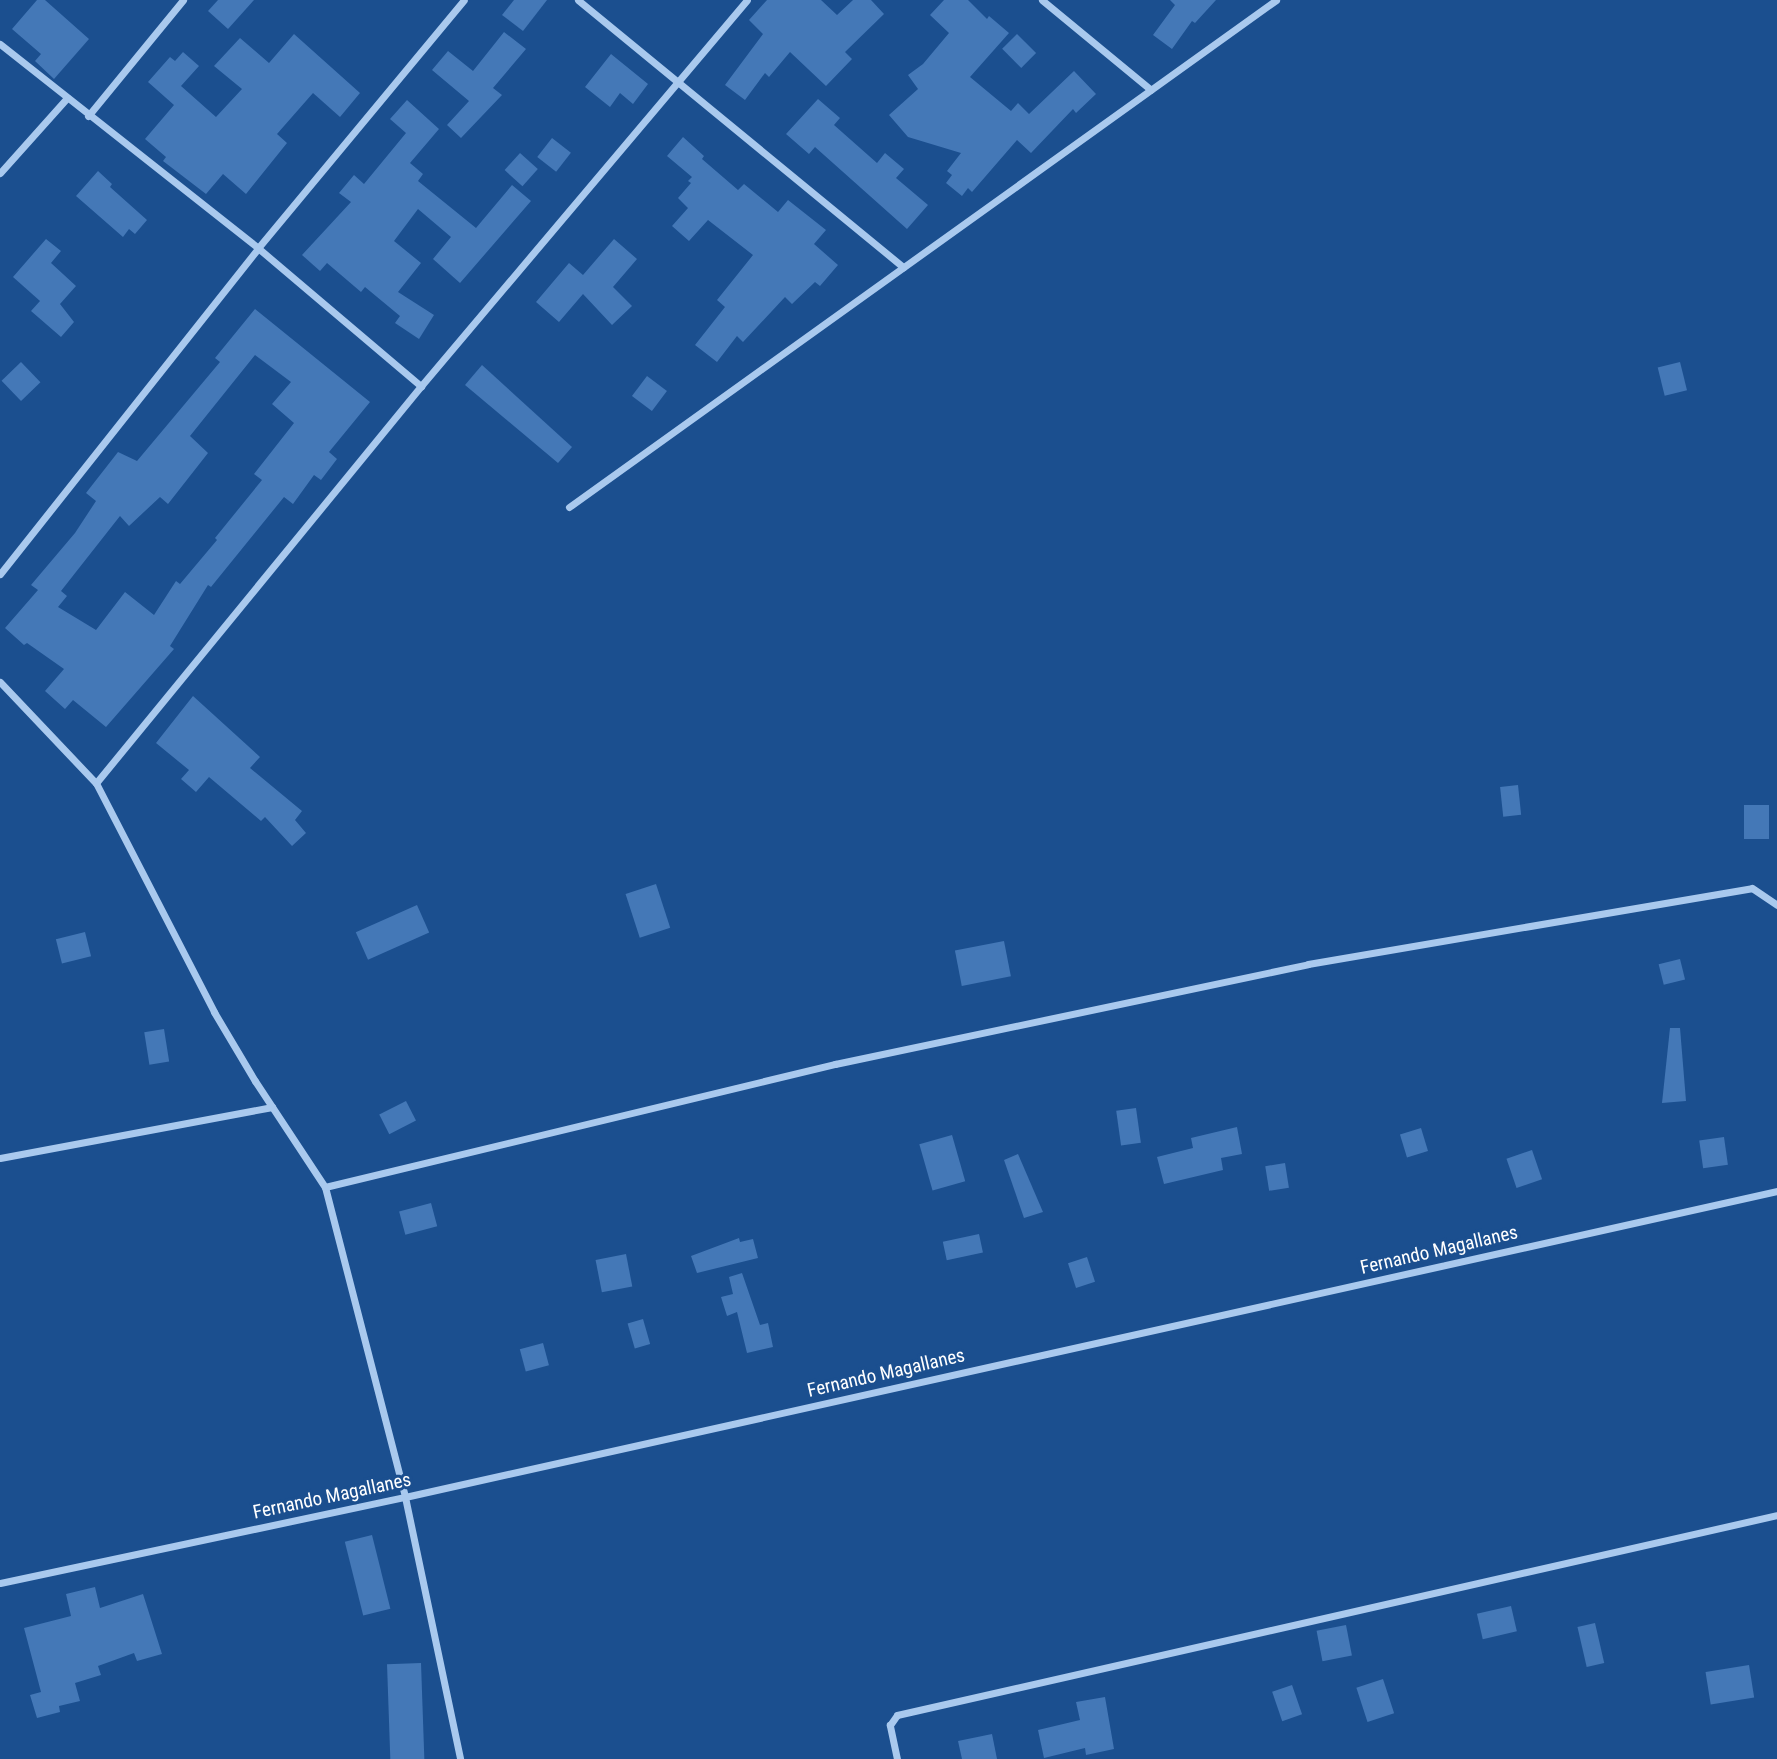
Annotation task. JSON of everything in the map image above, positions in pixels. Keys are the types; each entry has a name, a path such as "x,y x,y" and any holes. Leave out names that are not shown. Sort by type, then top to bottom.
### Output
{"street":[{"path":"88,116 183,0"},
{"path":"0,575 258,248 464,0"},
{"path":"578,0 903,268"},
{"path":"96,783 421,386 679,84 747,0"},
{"path":"1042,0 1151,90"},
{"path":"569,507 1276,0"},
{"path":"0,44 258,248 421,386"},
{"path":"0,173 66,98"},
{"path":"0,682 96,783 214,1012 325,1187 405,1497 460,1759"},
{"path":"325,1187 835,1064 1308,964 1752,888 1777,905"},
{"path":"0,1158 272,1107"},
{"name":"Fernando Magallanes","path":"0,1583 405,1497 1777,1191"},
{"path":"897,1759 890,1725 897,1715 1777,1515"}],"building":[{"path":"37,0 45,0 89,39 54,79 35,61 41,54 12,29"},
{"path":"218,0 254,0 228,29 208,11"},
{"path":"514,0 547,0 523,31 502,15"},
{"path":"767,0 821,0 837,15 853,0 871,0 884,14 845,52 852,59 826,86 790,52 769,77 765,73 745,100 725,85 763,34 749,20"},
{"path":"944,0 968,0 987,19 989,16 1009,33 970,77 1011,111 1018,103 1029,114 1074,71 1096,94 1076,113 1073,109 1031,153 1017,140 972,192 968,188 962,196 946,183 952,175 947,171 961,153 908,137 889,115 918,89 908,75 923,64 949,33 930,15"},
{"path":"1170,0 1216,0 1195,23 1192,21 1172,49 1153,35 1175,5"},
{"path":"504,32 526,49 493,88 502,95 461,138 447,125 469,101 432,70 448,51 473,71"},
{"path":"294,34 360,93 340,117 313,93 277,134 287,143 246,194 223,174 206,194 163,161 166,157 145,139 174,105 148,82 170,57 175,61 183,52 199,66 181,86 216,117 242,89 214,66 240,38 269,63"},
{"path":"1017,34 1036,53 1021,68 1002,49"},
{"path":"611,54 648,84 633,104 620,93 610,107 585,87"},
{"path":"818,99 840,118 834,125 877,163 885,153 904,169 896,178 928,205 907,229 815,147 809,154 786,134"},
{"path":"407,100 439,129 410,163 423,174 418,181 476,228 512,185 531,201 460,283 433,259 451,237 418,209 394,241 421,263 398,292 434,315 419,339 395,323 400,316 365,287 361,292 327,263 320,271 302,255 351,202 339,193 354,175 364,184 406,133 390,119"},
{"path":"683,137 704,156 702,159 738,190 744,184 778,212 788,200 826,230 814,244 838,265 820,286 815,282 792,304 785,297 743,342 737,336 717,362 695,345 725,307 717,300 753,255 708,220 689,241 672,226 688,208 678,198 691,183 688,181 692,177 667,156"},
{"path":"552,138 571,153 556,172 537,157"},
{"path":"520,153 538,169 522,186 505,170"},
{"path":"98,171 112,184 110,187 147,220 135,234 129,229 123,237 76,196"},
{"path":"46,239 61,251 51,263 76,286 60,304 74,322 61,337 31,311 40,301 13,277"},
{"path":"614,239 637,259 613,287 632,306 612,325 583,294 559,322 536,302 569,263 583,275"},
{"path":"255,309 370,402 329,452 337,459 321,480 314,475 293,504 284,497 211,587 208,585 170,646 174,649 106,727 73,700 65,709 45,691 64,669 27,643 24,645 5,628 38,590 31,585 75,533 96,501 86,493 118,452 137,461 220,362 215,358","holes":["255,355 291,382 272,404 294,423 254,474 262,480 180,584 176,581 154,615 125,592 96,630 58,607 67,596 61,591 120,516 129,526 160,497 168,504 208,453 190,436"]},
{"path":"21,362 40,382 21,401 2,381"},
{"path":"1680,362 1687,390 1665,396 1658,368"},
{"path":"482,365 572,447 558,463 465,385"},
{"path":"647,376 667,391 652,411 632,396"},
{"path":"193,696 260,757 250,768 302,811 295,820 306,833 292,846 265,817 261,821 209,777 196,792 181,779 189,770 156,743"},
{"path":"1518,785 1521,815 1503,817 1500,787"},
{"path":"1744,805 1769,805 1769,839 1744,839"},
{"path":"656,884 670,928 640,938 626,894"},
{"path":"417,905 429,932 368,960 356,932"},
{"path":"85,932 91,956 62,964 56,939"},
{"path":"1004,941 1011,976 962,986 955,951"},
{"path":"1680,959 1685,979 1664,985 1659,964"},
{"path":"1670,1028 1680,1028 1686,1101 1662,1103"},
{"path":"164,1029 169,1062 149,1065 144,1032"},
{"path":"406,1101 416,1121 389,1134 379,1115"},
{"path":"1136,1108 1141,1143 1121,1145 1116,1111"},
{"path":"1237,1127 1242,1154 1221,1158 1223,1170 1164,1184 1157,1157 1193,1148 1191,1138"},
{"path":"1421,1128 1428,1151 1407,1157 1400,1134"},
{"path":"952,1135 965,1181 933,1191 919,1144"},
{"path":"1724,1137 1728,1165 1703,1168 1699,1140"},
{"path":"1532,1150 1542,1179 1517,1188 1506,1159"},
{"path":"1018,1154 1043,1212 1024,1218 1004,1160"},
{"path":"1285,1163 1289,1188 1269,1191 1265,1166"},
{"path":"431,1203 437,1226 405,1235 399,1212"},
{"path":"979,1234 983,1253 947,1260 943,1242"},
{"path":"739,1238 740,1242 753,1239 758,1258 697,1273 691,1256"},
{"path":"626,1254 632,1286 602,1292 596,1260"},
{"path":"1087,1257 1095,1282 1076,1288 1068,1263"},
{"path":"742,1273 760,1325 768,1323 773,1347 747,1353 737,1312 727,1316 721,1297 733,1294 729,1277"},
{"path":"643,1319 650,1344 635,1348 628,1323"},
{"path":"543,1343 549,1365 526,1371 520,1349"},
{"path":"372,1535 390,1609 363,1616 345,1542"},
{"path":"95,1587 100,1608 143,1594 162,1654 137,1661 134,1653 98,1666 101,1675 75,1683 80,1701 59,1706 60,1712 37,1718 30,1695 41,1692 24,1628 71,1616 66,1594"},
{"path":"1511,1606 1517,1631 1483,1639 1477,1614"},
{"path":"1595,1623 1604,1663 1587,1667 1577,1627"},
{"path":"1346,1625 1352,1655 1322,1661 1317,1631"},
{"path":"421,1663 424,1759 390,1759 387,1664"},
{"path":"1749,1665 1754,1698 1711,1704 1706,1672"},
{"path":"1383,1679 1394,1713 1367,1722 1356,1688"},
{"path":"1292,1685 1302,1714 1282,1721 1272,1692"},
{"path":"1105,1697 1114,1749 1086,1755 1085,1748 1044,1758 1038,1730 1080,1720 1076,1702"},
{"path":"992,1734 997,1759 962,1759 958,1741"}]}
